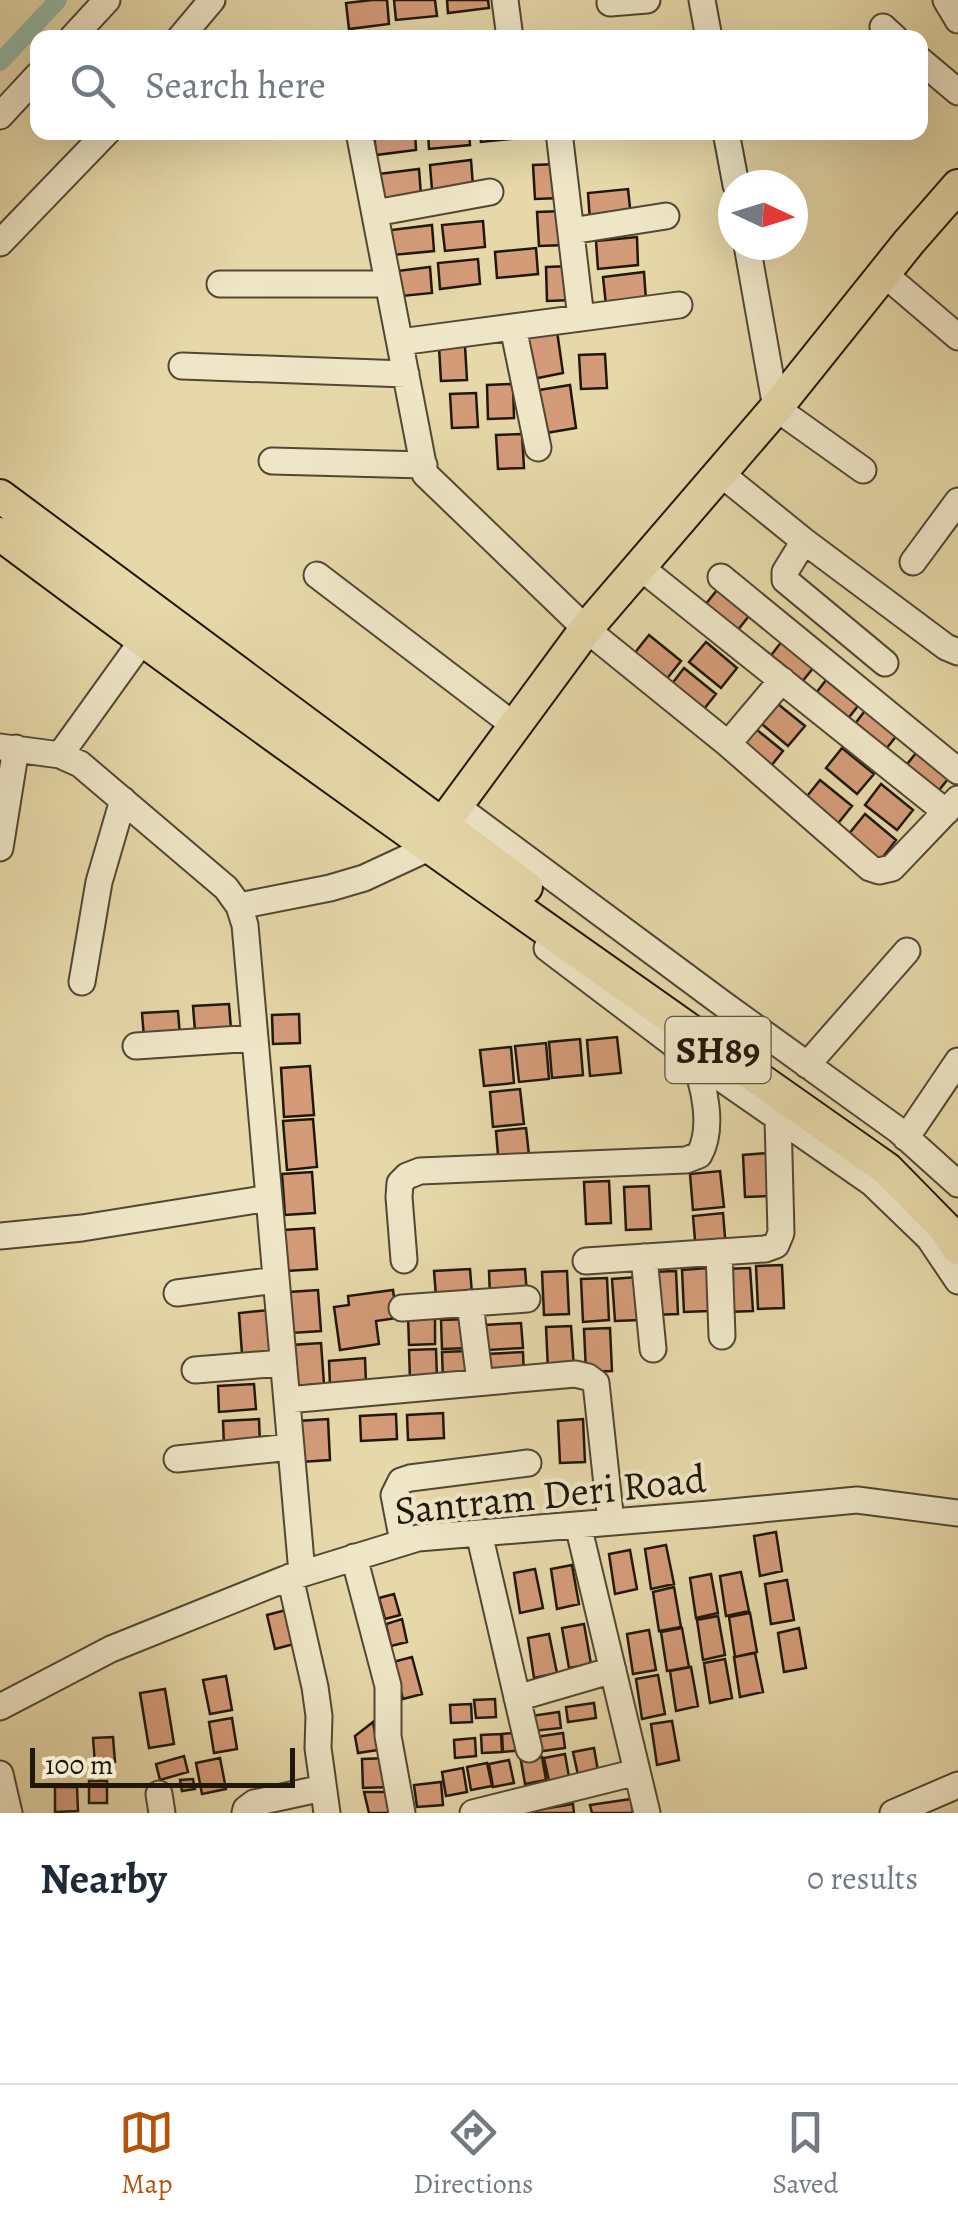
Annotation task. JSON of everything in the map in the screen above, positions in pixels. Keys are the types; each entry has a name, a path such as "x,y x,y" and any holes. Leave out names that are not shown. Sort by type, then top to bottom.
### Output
{"main road":[{"path":"436,832 586,628 776,408 958,186"},
{"name":"SH89","path":"0,496 467,859 888,1169 946,1228 958,1248"},
{"name":"SH89","path":"0,534 142,641 436,832"},
{"name":"SH89","path":"467,859 896,1153 928,1178 958,1210"}],"street":[{"path":"79,30 106,0"},
{"path":"187,30 212,0"},
{"path":"504,0 509,30"},
{"path":"610,4 647,0"},
{"path":"702,0 707,30"},
{"path":"946,0 958,20"},
{"path":"928,67 958,92"},
{"path":"0,116 30,84"},
{"path":"0,243 98,140"},
{"path":"360,140 425,474 586,628 728,744 870,868 892,868 952,806 782,680 640,567"},
{"path":"566,140 581,318"},
{"path":"728,140 733,170"},
{"path":"374,212 490,192"},
{"path":"571,231 666,216"},
{"path":"751,260 776,408 863,470"},
{"path":"883,274 958,337"},
{"path":"220,284 388,284"},
{"path":"400,342 678,305"},
{"path":"513,327 538,448"},
{"path":"182,366 406,374"},
{"path":"272,461 424,465"},
{"path":"720,473 804,541 958,652"},
{"path":"914,562 958,501"},
{"path":"804,541 785,572 785,580 884,663"},
{"path":"317,575 514,726"},
{"path":"721,577 958,771"},
{"path":"60,755 142,641"},
{"path":"728,744 782,680"},
{"path":"0,848 8,748 60,755 80,764 226,888 239,906 245,925 291,1447 296,1575 319,1716 318,1748 325,1800 254,1803 245,1813"},
{"path":"82,982 99,882 123,800"},
{"path":"239,906 364,878 436,832"},
{"path":"436,832 692,1058 872,1183 929,1238 958,1281"},
{"path":"436,832 807,1065 906,1138 958,1184"},
{"path":"807,1065 907,952"},
{"path":"136,1046 255,1038"},
{"path":"404,1260 400,1183 420,1171 686,1160 699,1155 705,1144 705,1102 692,1058"},
{"path":"906,1138 958,1062"},
{"path":"586,1261 765,1249 776,1245 781,1233 778,1118"},
{"path":"0,1236 82,1228 269,1198"},
{"path":"720,1252 722,1336"},
{"path":"644,1257 653,1349"},
{"path":"177,1292 276,1280"},
{"path":"402,1308 527,1299"},
{"path":"470,1303 480,1382"},
{"path":"195,1370 284,1362"},
{"path":"287,1400 575,1374 588,1376 596,1383 611,1522"},
{"path":"177,1459 291,1447"},
{"path":"403,1542 394,1494 401,1480 528,1463"},
{"name":"Santram Deri Road","path":"0,1707 111,1648 296,1575 418,1538 857,1500 958,1513"},
{"path":"578,1525 647,1813"},
{"path":"479,1533 529,1749"},
{"path":"354,1557 388,1686 388,1736 402,1813"},
{"path":"517,1698 612,1670"},
{"path":"472,1813 637,1772"},
{"path":"0,1774 9,1813"},
{"path":"893,1813 958,1785"}],"building":[{"path":"387,0 389,24 349,29 346,3"},
{"path":"394,0 435,0 437,16 396,20"},
{"path":"447,0 488,0 489,8 448,13"},
{"path":"375,140 415,140 416,150 376,155"},
{"path":"428,140 470,140 470,145 429,149"},
{"path":"471,160 473,186 432,190 430,165"},
{"path":"559,164 561,198 535,199 533,165"},
{"path":"419,169 421,195 380,200 378,174"},
{"path":"628,189 631,217 590,221 588,193"},
{"path":"563,211 565,245 539,246 537,212"},
{"path":"483,221 485,247 445,251 442,225"},
{"path":"432,225 434,251 393,255 391,230"},
{"path":"637,237 638,265 598,269 596,241"},
{"path":"536,248 538,274 497,278 495,252"},
{"path":"478,259 480,284 440,289 438,263"},
{"path":"571,266 573,300 547,301 546,267"},
{"path":"430,267 432,293 392,297 389,272"},
{"path":"644,272 646,300 606,305 603,277"},
{"path":"557,331 563,373 533,379 526,336"},
{"path":"465,346 467,380 441,381 439,347"},
{"path":"605,354 607,388 581,389 579,355"},
{"path":"513,384 514,418 488,419 487,385"},
{"path":"570,385 576,428 546,433 539,390"},
{"path":"476,393 478,427 452,428 450,394"},
{"path":"522,434 524,468 498,469 496,435"},
{"path":"717,590 749,616 733,636 701,610"},
{"path":"649,635 681,661 665,681 633,655"},
{"path":"782,641 814,667 797,688 766,662"},
{"path":"706,642 737,668 721,688 689,662"},
{"path":"684,668 716,694 700,714 668,689"},
{"path":"826,680 858,706 842,726 810,701"},
{"path":"773,700 805,726 788,746 757,720"},
{"path":"867,708 898,734 882,754 851,729"},
{"path":"751,725 783,751 767,771 735,746"},
{"path":"842,748 874,774 857,794 826,768"},
{"path":"916,753 948,779 932,799 900,773"},
{"path":"820,780 852,806 836,826 804,800"},
{"path":"881,784 913,810 897,830 865,805"},
{"path":"865,814 896,840 880,861 848,835"},
{"path":"229,1004 231,1029 195,1031 193,1006"},
{"path":"178,1011 180,1036 144,1038 142,1013"},
{"path":"299,1014 300,1043 273,1044 272,1015"},
{"path":"617,1037 621,1073 590,1076 587,1040"},
{"path":"580,1039 583,1075 552,1078 549,1042"},
{"path":"546,1043 549,1079 519,1082 515,1046"},
{"path":"511,1047 514,1083 484,1086 480,1050"},
{"path":"310,1066 314,1115 284,1117 281,1068"},
{"path":"520,1089 524,1124 493,1127 490,1092"},
{"path":"313,1119 317,1167 287,1170 283,1121"},
{"path":"526,1128 530,1164 499,1167 496,1131"},
{"path":"768,1153 770,1196 745,1197 743,1155"},
{"path":"720,1171 724,1207 693,1210 690,1174"},
{"path":"312,1172 315,1213 285,1215 282,1174"},
{"path":"609,1181 611,1223 586,1224 584,1182"},
{"path":"649,1186 651,1229 626,1230 624,1187"},
{"path":"723,1213 726,1249 696,1252 693,1216"},
{"path":"314,1228 317,1269 287,1271 284,1230"},
{"path":"782,1265 784,1308 758,1309 756,1266"},
{"path":"707,1268 709,1311 684,1312 682,1270"},
{"path":"750,1268 753,1311 727,1312 725,1269"},
{"path":"470,1269 472,1294 436,1296 434,1271"},
{"path":"525,1269 527,1294 490,1296 489,1271"},
{"path":"567,1271 569,1314 544,1315 542,1272"},
{"path":"676,1271 678,1314 652,1315 650,1272"},
{"path":"638,1277 640,1320 615,1321 612,1279"},
{"path":"607,1278 609,1320 583,1322 581,1279"},
{"path":"318,1290 321,1331 292,1333 289,1292"},
{"path":"393,1290 397,1318 376,1321 379,1344 340,1350 334,1307 349,1305 348,1296"},
{"path":"269,1310 271,1352 242,1354 239,1313"},
{"path":"435,1314 435,1344 409,1345 408,1315"},
{"path":"468,1319 469,1348 442,1349 441,1320"},
{"path":"521,1323 523,1348 487,1350 485,1325"},
{"path":"571,1326 574,1368 548,1370 546,1327"},
{"path":"610,1328 612,1371 586,1372 584,1329"},
{"path":"321,1343 324,1384 295,1386 291,1345"},
{"path":"436,1349 437,1378 410,1379 409,1350"},
{"path":"468,1351 469,1381 443,1381 442,1352"},
{"path":"523,1352 524,1377 488,1379 487,1354"},
{"path":"365,1358 366,1384 330,1386 329,1361"},
{"path":"254,1384 256,1409 219,1412 218,1386"},
{"path":"443,1413 444,1438 408,1440 407,1415"},
{"path":"396,1414 397,1439 361,1441 360,1416"},
{"path":"259,1419 260,1444 224,1446 223,1421"},
{"path":"328,1419 330,1460 301,1462 298,1421"},
{"path":"583,1419 585,1462 560,1463 558,1421"},
{"path":"776,1532 782,1571 760,1576 754,1536"},
{"path":"666,1545 674,1584 651,1589 645,1549"},
{"path":"630,1550 637,1589 615,1594 609,1554"},
{"path":"572,1565 579,1604 557,1609 551,1569"},
{"path":"535,1569 543,1608 520,1613 514,1573"},
{"path":"741,1572 749,1611 726,1616 720,1576"},
{"path":"711,1574 718,1613 696,1618 690,1578"},
{"path":"787,1580 794,1620 771,1624 765,1584"},
{"path":"674,1587 681,1627 659,1631 653,1592"},
{"path":"394,1594 400,1615 385,1619 379,1598"},
{"path":"286,1610 294,1644 275,1649 267,1615"},
{"path":"750,1613 757,1652 735,1657 729,1617"},
{"path":"718,1616 725,1655 703,1660 697,1620"},
{"path":"402,1619 407,1642 391,1646 386,1624"},
{"path":"584,1624 591,1664 569,1668 562,1628"},
{"path":"682,1628 689,1667 667,1671 661,1632"},
{"path":"799,1628 806,1668 784,1672 778,1633"},
{"path":"649,1630 656,1670 633,1674 627,1634"},
{"path":"549,1634 557,1673 534,1678 528,1638"},
{"path":"755,1653 763,1692 740,1697 734,1657"},
{"path":"412,1657 422,1694 403,1699 393,1662"},
{"path":"725,1659 732,1698 710,1703 704,1663"},
{"path":"691,1667 698,1706 676,1711 670,1671"},
{"path":"658,1675 665,1714 642,1719 636,1679"},
{"path":"226,1676 232,1710 210,1714 203,1680"},
{"path":"165,1689 174,1744 149,1748 140,1693"},
{"path":"495,1699 496,1717 476,1718 474,1700"},
{"path":"594,1703 596,1718 568,1722 566,1707"},
{"path":"471,1704 472,1722 451,1723 450,1705"},
{"path":"559,1712 561,1728 533,1731 531,1716"},
{"path":"232,1718 237,1749 214,1753 209,1722"},
{"path":"672,1721 679,1760 657,1765 651,1724"},
{"path":"373,1722 378,1750 358,1753 355,1736"},
{"path":"523,1732 524,1750 503,1752 502,1734"},
{"path":"563,1733 565,1748 536,1752 535,1737"},
{"path":"501,1734 502,1752 482,1753 481,1735"},
{"path":"113,1737 115,1762 95,1764 93,1738"},
{"path":"475,1738 476,1756 455,1758 454,1740"},
{"path":"594,1748 598,1771 578,1775 573,1752"},
{"path":"565,1754 569,1777 549,1781 544,1758"},
{"path":"184,1756 188,1772 160,1780 156,1764"},
{"path":"542,1757 546,1780 525,1784 521,1761"},
{"path":"220,1758 226,1789 202,1794 196,1763"},
{"path":"389,1758 390,1787 363,1788 362,1759"},
{"path":"509,1760 514,1783 493,1787 489,1764"},
{"path":"487,1763 492,1786 471,1790 467,1767"},
{"path":"463,1768 467,1792 446,1796 442,1772"},
{"path":"193,1779 195,1789 182,1791 180,1780"},
{"path":"89,1781 107,1781 107,1803 89,1803"},
{"path":"441,1782 443,1805 417,1807 414,1785"},
{"path":"55,1787 77,1787 78,1811 55,1812"},
{"path":"364,1792 391,1792 393,1813 369,1813"},
{"path":"631,1799 633,1813 592,1813 590,1805"},
{"path":"573,1804 574,1813 531,1811"}],"waterway":[{"path":"0,62 58,0"}]}
